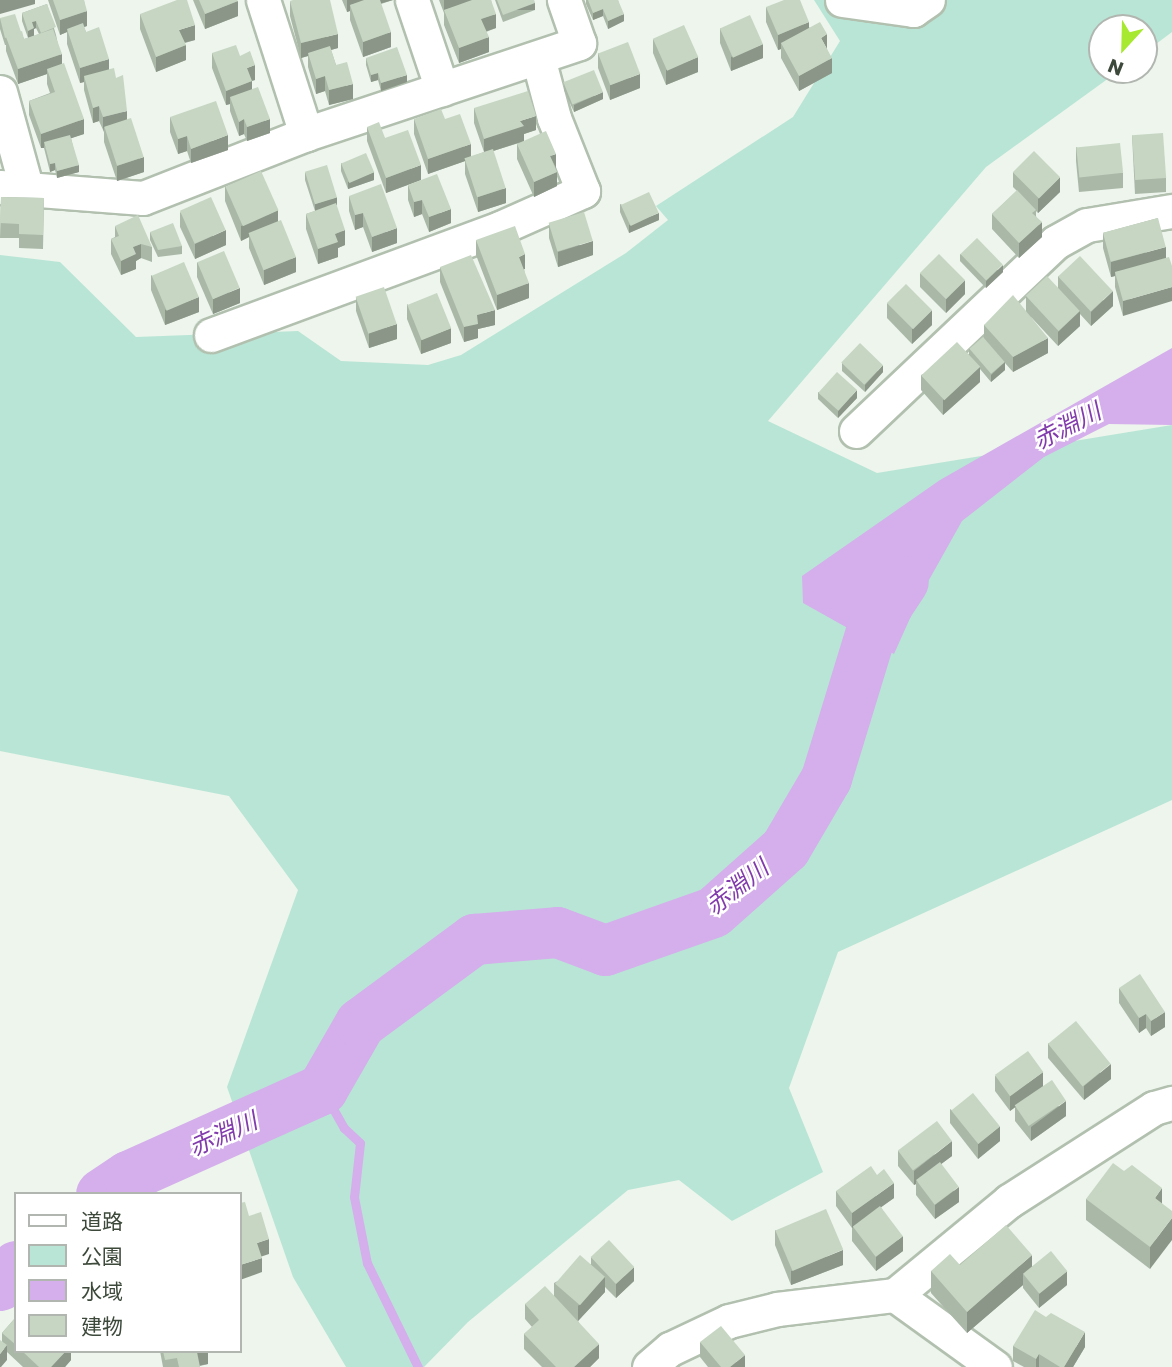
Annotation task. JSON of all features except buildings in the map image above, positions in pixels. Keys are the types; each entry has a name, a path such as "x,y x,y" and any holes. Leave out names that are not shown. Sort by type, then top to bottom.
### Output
{"street":[{"path":"263,0 306,134"},
{"path":"412,0 442,89"},
{"path":"0,92 13,189 143,198 306,134 579,43 564,0"},
{"path":"842,0 913,10 928,0"},
{"path":"211,335 500,228 583,191 554,118 538,58"},
{"path":"856,432 1056,242 1087,225 1172,211"},
{"path":"649,1367 670,1349 729,1321 777,1310 895,1296 1009,1201 1154,1108 1172,1103"},
{"path":"895,1296 995,1367"}],"green space":[{"path":"814,0 1172,0 1172,32 1158,42 1158,14 1088,14 1088,84 1101,84 986,167 768,421 877,473 1172,425 1172,800 838,952 789,1088 823,1172 732,1221 679,1180 628,1190 468,1322 424,1367 346,1367 293,1277 227,1087 298,890 229,796 0,751 0,255 60,262 136,337 298,331 341,361 428,365 461,355 626,253 668,220 656,206 793,117 840,41"}],"water":[{"path":"1172,348 1172,425 1109,424 1044,457 962,521 920,596 894,654 803,603 802,576 940,480"}],"waterway":[{"name":"赤淵川","path":"104,1192 128,1176 322,1089 360,1023 474,939 557,932 605,950 713,912 785,848 826,778 872,628 903,581"},
{"path":"322,1089 344,1128 360,1143 354,1197 367,1263 418,1367"},
{"name":"赤淵川","path":"0,1285 14,1268"}]}
